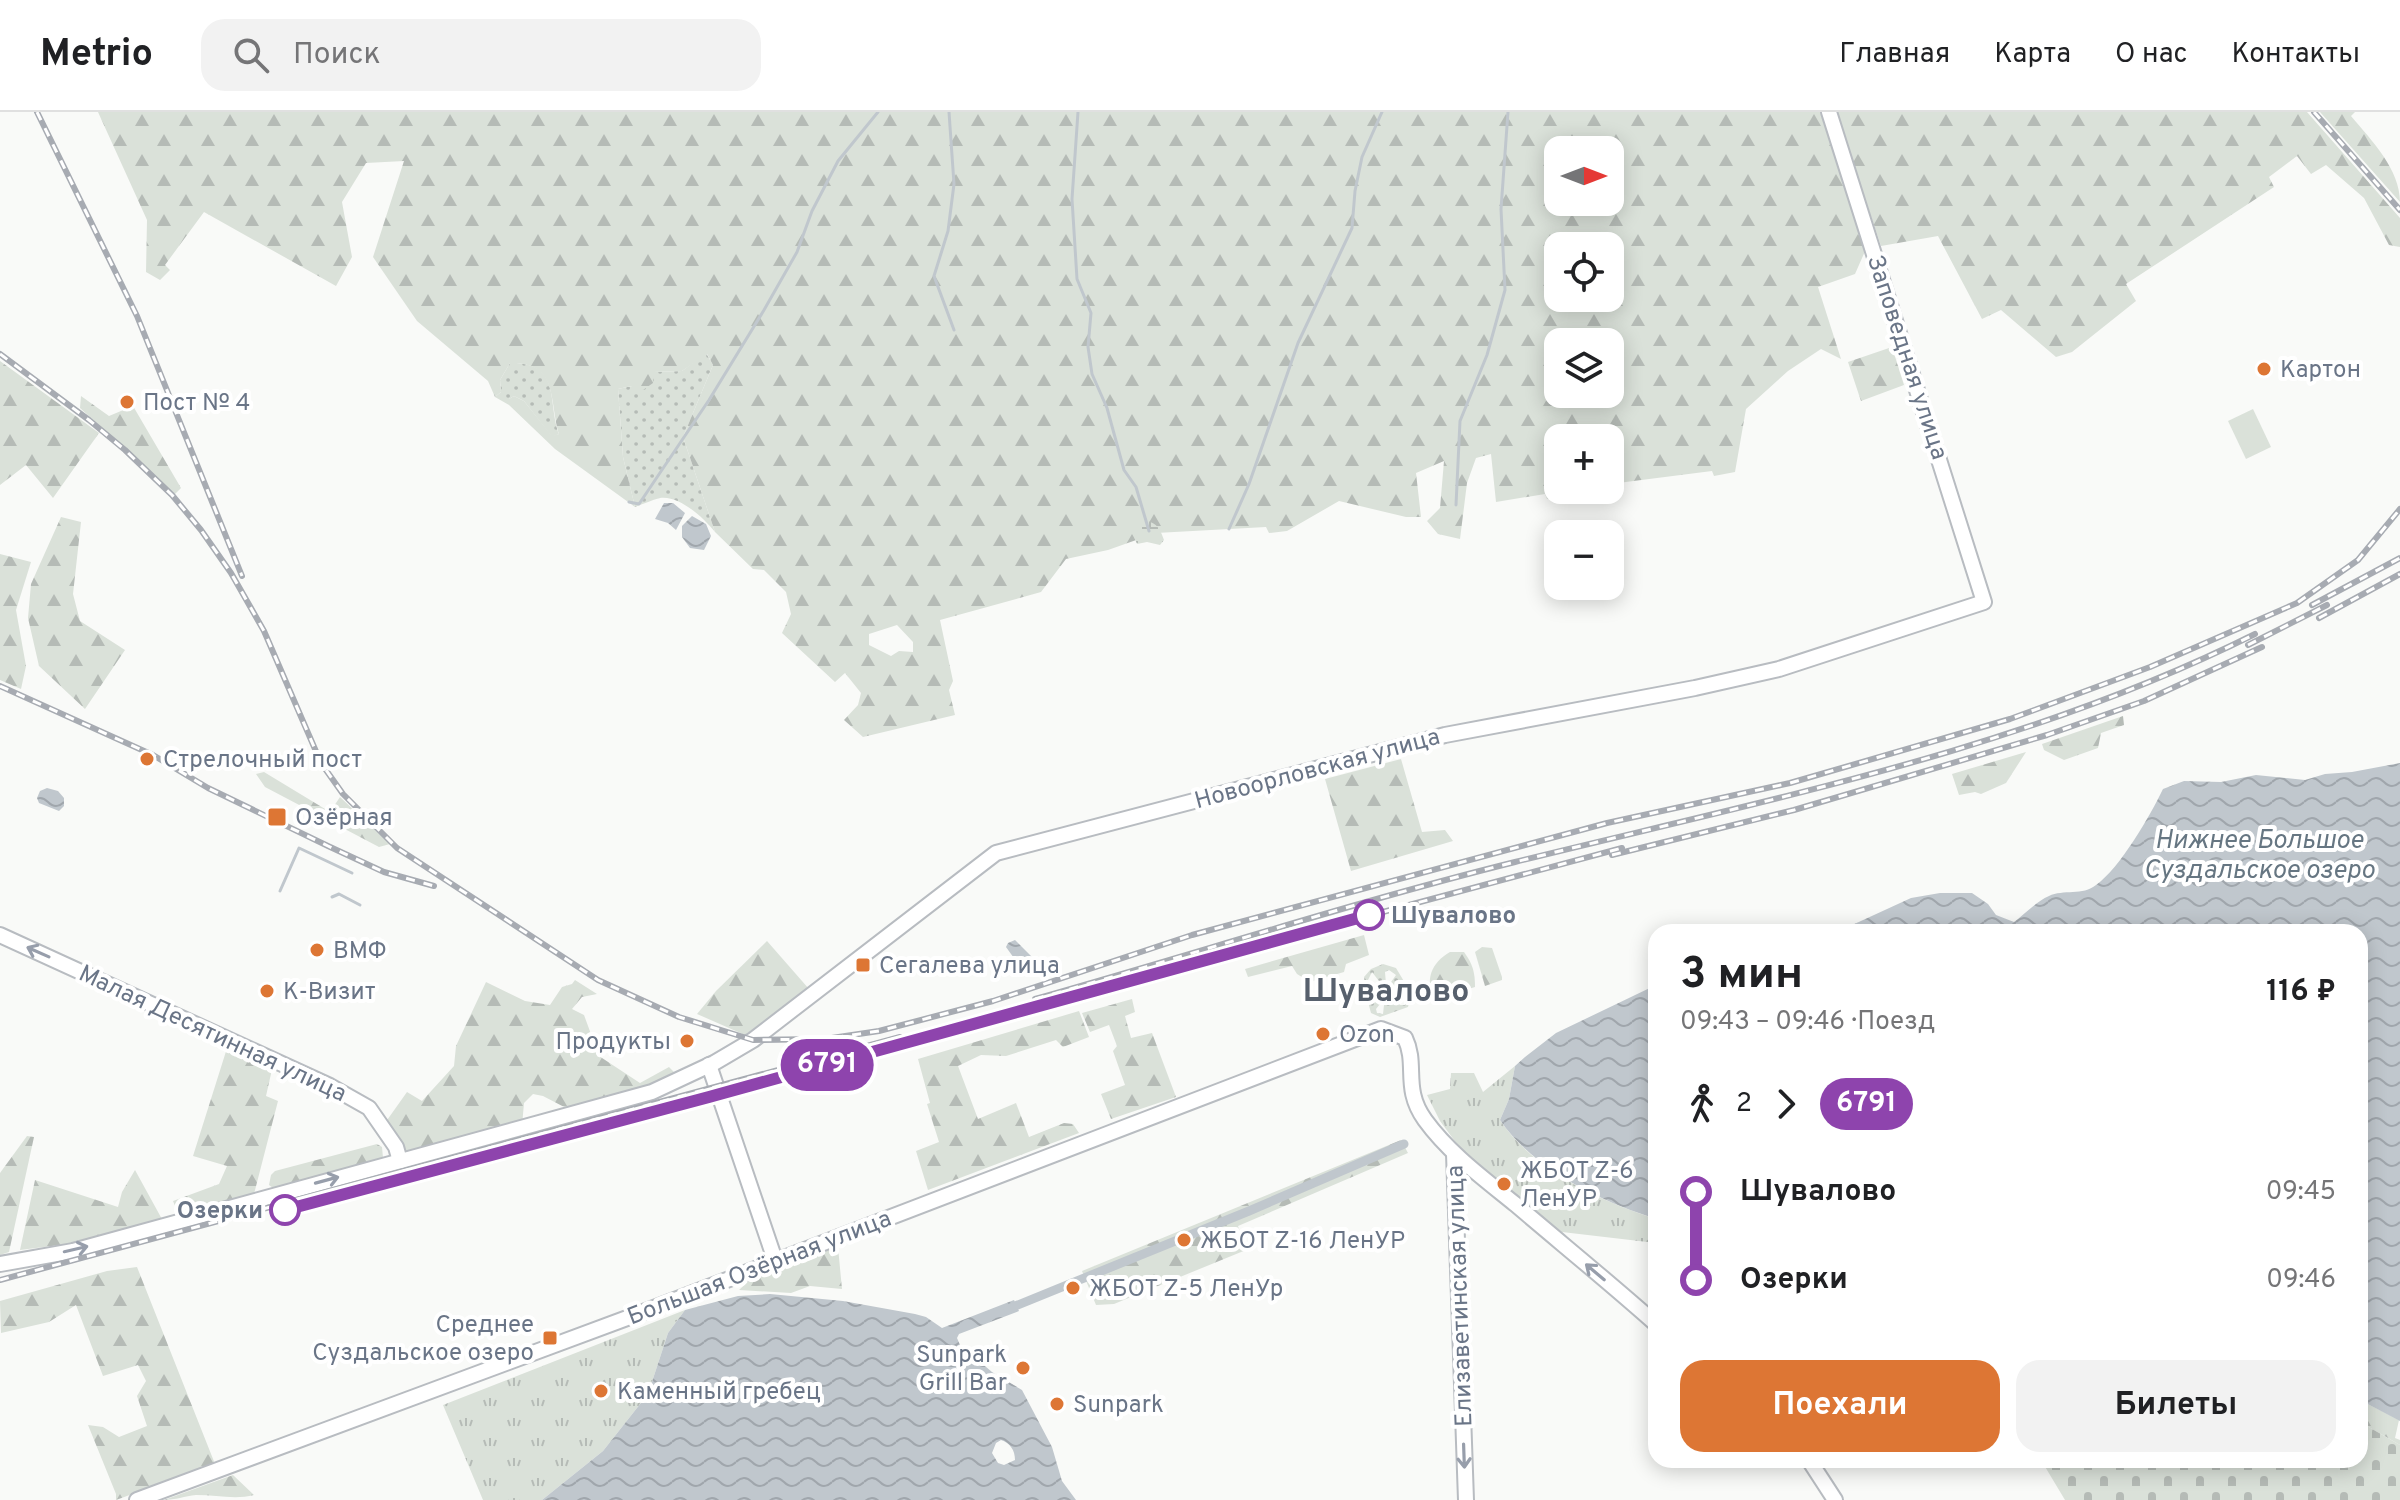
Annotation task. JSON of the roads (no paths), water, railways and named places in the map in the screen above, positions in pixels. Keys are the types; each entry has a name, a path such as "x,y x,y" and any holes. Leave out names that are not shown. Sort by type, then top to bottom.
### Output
{"street":[{"name":"Заповедная улица","path":"1829,112 1984,602"},
{"name":"Новоорловская улица","path":"0,1264 73,1251 403,1155 652,1092 753,1040 996,853 1445,735 1779,669 1984,602"},
{"name":"Малая Десятинная улица","path":"0,935 330,1086 369,1108 403,1155"},
{"name":"Елизаветинская улица","path":"1381,1029 1405,1038 1410,1047 1410,1083 1414,1099 1424,1119 1454,1154 1466,1500"},
{"name":"Большая Озёрная улица","path":"137,1500 646,1311 1381,1029"},
{"path":"709,1065 775,1260"},
{"path":"1454,1154 1648,1317"},
{"path":"1456,1198 1464,1183 1471,1179 1487,1181"},
{"path":"1814,1468 1835,1500"}],"water":[{"path":"664,503 673,503 685,513 676,530 668,523 655,519"},
{"path":"692,516 706,524 711,536 704,550 690,548 682,537 682,526"},
{"name":"Нижнее Большое Суздальское озеро","path":"2400,763 2400,1421 2368,1404 2368,924 1854,924 1911,898 1940,893 1972,893 1988,904 1996,915 2014,922 2049,896 2091,888 2105,877 2142,827 2163,789 2184,781 2221,782 2256,775 2305,780 2325,774"},
{"path":"47,788 58,791 64,798 64,806 59,811 39,803 37,798 40,791"},
{"path":"1015,940 1034,959 1034,968 1030,972 1021,968 1006,947"},
{"path":"1648,989 1648,1216 1570,1182 1531,1154 1500,1120 1509,1099 1515,1066 1556,1033"},
{"path":"770,1294 843,1301 926,1317 942,1328 1014,1300 1019,1311 959,1334 957,1338 960,1345 992,1372 1022,1390 1052,1447 1062,1481 1076,1500 542,1500 603,1451 648,1394 668,1333 685,1310 738,1296","holes":["1001,1440 1013,1450 1015,1460 1004,1465 998,1463 992,1453 996,1443"]}],"waterway":[{"path":"629,502 639,504 709,400 797,252 812,211 838,161 878,112"},
{"path":"949,112 954,184 948,231 934,276 954,330"},
{"path":"1078,112 1072,199 1077,279 1091,313 1088,347 1092,374 1107,408 1124,470 1136,487 1149,531"},
{"path":"1229,529 1249,484 1298,343 1352,228 1362,157 1382,112"},
{"path":"1456,505 1460,421 1487,355 1505,290 1501,209 1508,112"},
{"path":"280,891 299,848 352,873"},
{"path":"332,897 339,894 360,905"},
{"path":"1008,1309 1404,1144"}],"railway":[{"path":"37,112 137,316 242,576"},
{"path":"2314,112 2400,210"},
{"path":"0,354 125,450 172,495 201,530 231,573 264,631 321,763 343,794 397,848 598,980 679,1017 753,1040 825,1039 879,1031 993,1001 1192,935 1607,823 1790,783 2010,719 2150,667 2297,603 2358,560 2400,509"},
{"path":"2312,605 2400,558"},
{"path":"2319,618 2400,574"},
{"path":"2248,645 2327,605"},
{"path":"1035,999 1455,878 1798,793 1985,741 2167,675 2255,634"},
{"path":"1612,855 1794,810 2047,735 2144,701 2262,647"},
{"path":"0,686 153,755 208,788 384,872 434,886"},
{"path":"1297,935 1622,848"},
{"path":"888,1048 1050,1003"},
{"path":"0,1280 900,1037"}],"train":[{"name":"6791","path":"285,1210 1369,915"}],"place":[{"name":"Картон","path":"2264,369"},
{"name":"Пост № 4","path":"127,402"},
{"name":"Стрелочный пост","path":"147,759"},
{"name":"Озёрная","path":"277,817"},
{"name":"Шувалово","path":"1369,915"},
{"name":"ВМФ","path":"317,950"},
{"name":"Сегалева улица","path":"863,965"},
{"name":"К-Визит","path":"267,991"},
{"name":"Ozon","path":"1323,1034"},
{"name":"Продукты","path":"687,1041"},
{"name":"ЖБОТ Z-6 ЛенУР","path":"1504,1184"},
{"name":"Озерки","path":"285,1210"},
{"name":"ЖБОТ Z-16 ЛенУР","path":"1184,1240"},
{"name":"ЖБОТ Z-5 ЛенУр","path":"1073,1288"},
{"name":"Среднее Суздальское озеро","path":"550,1338"},
{"name":"Sunpark Grill Bar","path":"1023,1368"},
{"name":"Каменный гребец","path":"601,1391"},
{"name":"Sunpark","path":"1057,1404"}],"district":[{"name":"Шувалово","path":"1386,990"}]}
